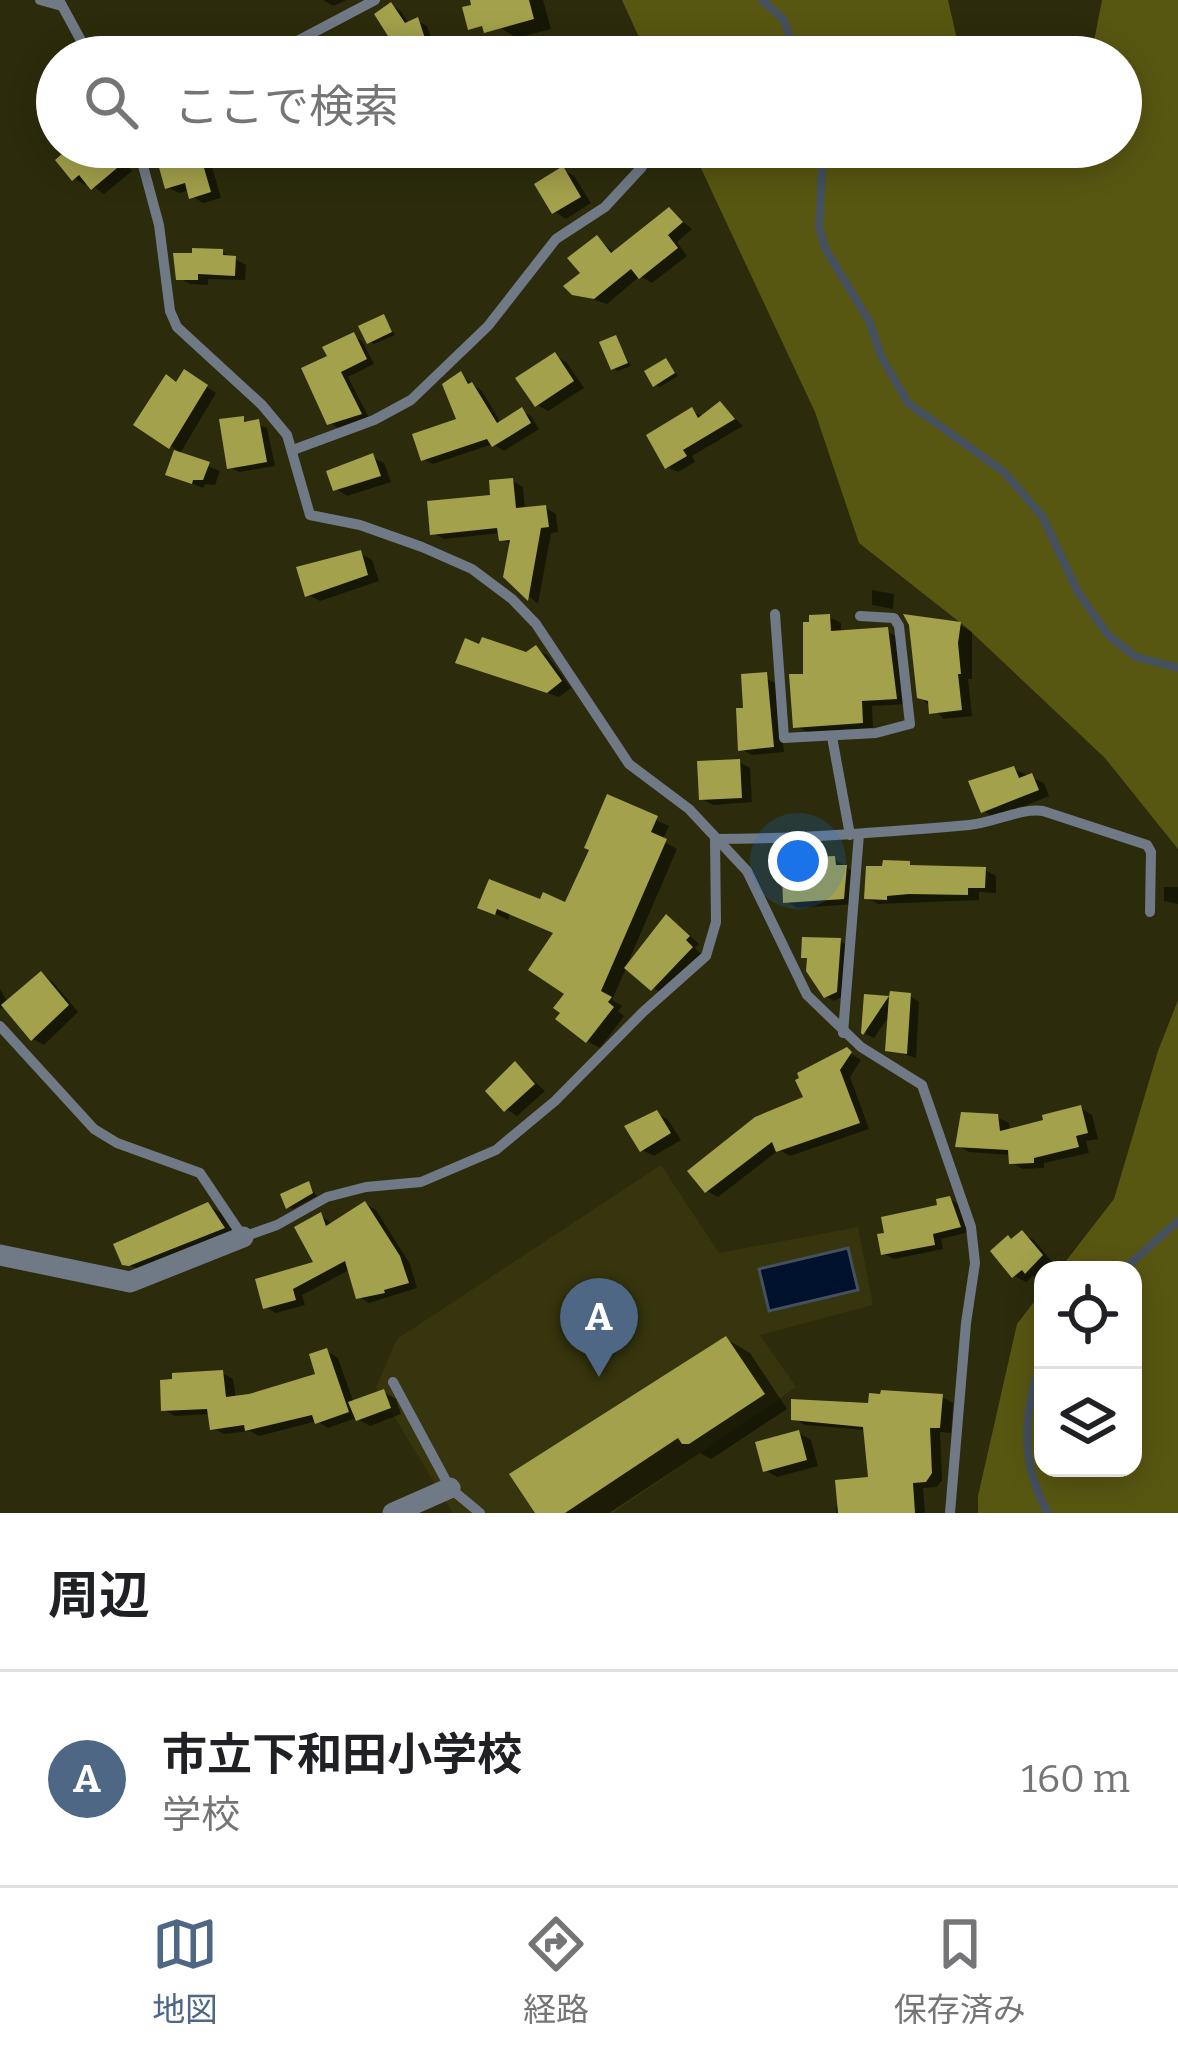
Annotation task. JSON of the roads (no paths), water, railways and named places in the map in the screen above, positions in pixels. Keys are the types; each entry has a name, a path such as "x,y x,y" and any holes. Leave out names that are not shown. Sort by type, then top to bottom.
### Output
{"street":[{"path":"0,1255 130,1282 243,1237"},
{"path":"393,1513 450,1488"}],"lane":[{"path":"40,0 61,3 79,36"},
{"path":"307,36 375,0"},
{"path":"144,168 177,327 262,405 286,435 310,514 361,525 422,547 472,569 512,599 536,624 629,764 689,809 748,871 807,995 843,1033 881,1062 922,1084 971,1227 975,1263 950,1513"},
{"path":"293,450 374,420 411,400 488,326 556,238 604,207 641,168"},
{"path":"775,614 784,738 876,734 910,724 899,626 894,618 860,616"},
{"path":"832,737 855,834 843,1033"},
{"path":"715,839 979,824 1043,811 1147,845 1151,852 1150,912"},
{"path":"0,1025 94,1129 117,1143 200,1173 243,1237 277,1225 327,1197 366,1187 421,1182 465,1166 523,1129 706,956 716,922 715,839"},
{"path":"393,1382 450,1488 480,1513"}],"water":[{"path":"848,1248 858,1290 769,1311 759,1269"}],"waterway":[{"path":"762,0 784,20 790,36"},
{"path":"821,168 819,227 825,248 870,323 881,356 908,403 1004,472 1042,516 1078,592 1108,635 1136,657 1178,668"},
{"path":"1133,1261 1178,1221"},
{"path":"1040,1369 1028,1417 1028,1456 1048,1513"}],"place":[{"name":"市立下和田小学校","path":"599,1377"}]}
